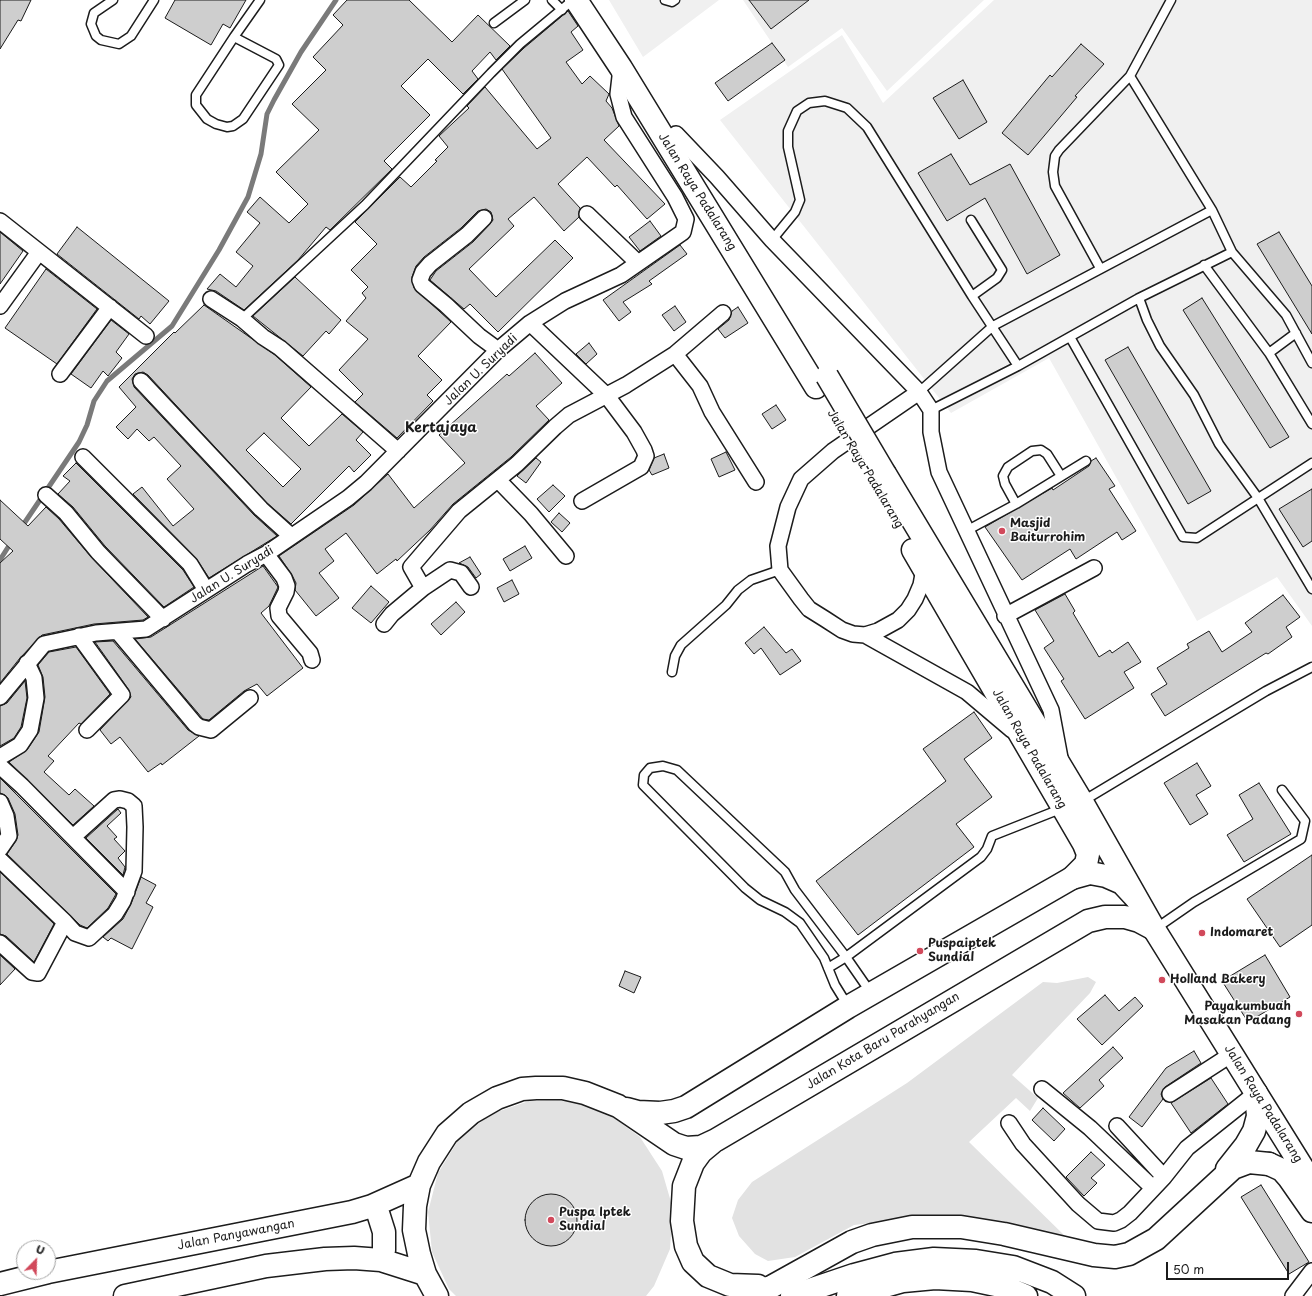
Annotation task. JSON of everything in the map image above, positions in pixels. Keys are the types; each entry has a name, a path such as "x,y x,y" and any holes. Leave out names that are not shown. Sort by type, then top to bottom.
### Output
{"main road":[{"name":"Jalan Raya Padalarang","path":"591,0 676,134 878,476 1063,772 1088,854 1086,864 1072,878"},
{"name":"Jalan Raya Padalarang","path":"570,3 621,68 822,382"},
{"name":"Jalan Raya Padalarang","path":"878,476 924,569 1023,739 1073,805 1138,902 1312,1183"},
{"name":"Jalan Raya Padalarang","path":"1072,878 1090,873 1106,876 1122,883 1138,902"},
{"name":"Jalan Kota Baru Parahyangan","path":"437,1296 425,1274 419,1254 414,1230 415,1206 419,1185 429,1162 447,1134 470,1113 497,1098 522,1090 563,1088 585,1093 638,1112 668,1113 680,1110 848,1006 1072,878"},
{"name":"Jalan Kota Baru Parahyangan","path":"618,1106 678,1146 698,1148 716,1140 1083,924 1099,918 1118,916 1139,921 1154,929"},
{"path":"738,1296 771,1287 840,1247 862,1238 900,1229 936,1226 974,1229 1102,1256 1122,1256 1136,1252 1150,1244 1190,1208 1235,1160 1251,1138 1258,1116 1256,1093"},
{"path":"716,1140 701,1152 693,1163 684,1186 682,1206 683,1234 688,1252 693,1262 708,1276 722,1283 739,1286 755,1287 771,1284 799,1272"},
{"name":"Jalan Raya Padalarang","path":"1190,1208 1222,1177 1239,1165 1254,1162 1270,1164 1282,1170 1312,1211"},
{"name":"Jalan Panyawangan","path":"56,1270 352,1212 372,1206 419,1185"},
{"path":"372,1206 378,1213 384,1232 384,1250 381,1260"},
{"path":"125,1296 266,1266 325,1259 354,1258 381,1260 425,1274"},
{"path":"792,1296 888,1265 934,1259 976,1261 1013,1267 1052,1282 1074,1296"},
{"path":"848,1296 903,1281 935,1278 972,1280 1005,1287 1026,1296"},
{"name":"Jalan Panyawangan","path":"0,1284 16,1280"}],"street":[{"name":"Jalan U. Suryadi","path":"0,697 44,644 79,636 146,629 206,590 266,554 348,498 366,483 498,350 530,323 565,301 621,275 680,235 685,229 686,219 675,197 624,117 618,94 621,68"},
{"path":"676,134 717,177 772,240 919,392 931,410 931,432 939,472 1005,616 1051,710 1063,772"},
{"path":"587,214 638,263"},
{"path":"484,218 467,235 430,264 423,272 420,280 422,285 479,336 498,350"},
{"path":"0,221 146,336"},
{"path":"0,306 39,252"},
{"path":"211,299 242,319 313,376 398,451"},
{"path":"60,374 110,307"},
{"path":"423,588 411,570 412,566 459,511 472,499 498,480 569,416 607,396 675,354 723,313"},
{"path":"530,323 607,396 641,444 646,456 645,462 641,467 582,501"},
{"path":"675,354 700,386 712,412 756,482"},
{"path":"141,381 261,509 291,536"},
{"path":"919,392 834,451 801,479 788,507 780,535 778,546 780,570 797,595 809,609 842,630 853,634 865,635 967,692 1023,739"},
{"path":"83,457 190,564 206,590"},
{"path":"498,480 531,514 566,556"},
{"path":"46,495 66,513 108,563 163,619"},
{"path":"266,554 284,578 287,586 286,592 278,608 278,616 310,652 312,660"},
{"path":"1005,616 1094,568"},
{"path":"865,635 891,625 908,610 921,585 924,569"},
{"path":"384,624 396,610 423,588 450,570 461,573 471,588"},
{"path":"118,632 199,727 210,730 250,698"},
{"path":"79,636 122,694 87,730"},
{"path":"0,757 20,745 30,730 36,698 34,678 27,663"},
{"path":"3,775 73,837 127,892"},
{"path":"0,860 75,933 89,938 115,914 127,892 134,870 136,828 134,806 120,799 114,800 73,837"},
{"path":"0,802 6,816 10,836 0,848"},
{"path":"0,943 32,972 38,973 65,922"},
{"path":"1170,1094 1232,1054"},
{"path":"1042,1089 1090,1128 1152,1188"},
{"path":"1009,1123 1023,1144 1078,1204 1098,1221 1114,1223 1121,1220 1164,1177 1187,1148 1256,1093"},
{"path":"1117,1126 1164,1177"},
{"path":"1293,1296 1312,1272"}],"lane":[{"path":"113,0 94,13 91,24 98,37 111,43 119,44 131,36 154,0"},
{"path":"234,37 276,59 279,65 243,119 233,126 227,127 216,124 207,119 196,105 195,99 197,92 234,37 260,0"},
{"path":"494,23 526,0"},
{"path":"552,0 570,3"},
{"path":"665,0 672,2 675,0"},
{"path":"1100,268 1055,186 1053,172 1054,160 1058,150 1130,76 1171,0"},
{"path":"242,319 365,205 501,63 570,3"},
{"path":"1130,76 1212,210 1232,252 1286,315 1312,363"},
{"path":"772,240 795,212 800,200 788,147 788,131 797,111 809,103 825,101 847,108 867,127 972,296 1018,366"},
{"path":"919,392 993,326 1212,210"},
{"path":"970,220 1002,270 997,278 972,296"},
{"path":"931,410 1018,366 1139,298 1232,252"},
{"path":"1204,266 1269,354 1312,424"},
{"path":"1139,298 1147,320 1160,346 1194,395 1219,444 1258,498 1312,589"},
{"path":"1269,354 1296,333"},
{"path":"1070,337 1183,537 1197,538 1312,463"},
{"path":"1016,504 1005,484 1005,471 1008,467 1032,451 1041,450 1047,454 1061,476"},
{"path":"966,531 1016,504 1086,461"},
{"path":"672,672 675,656 681,645 726,605 738,590 751,580 780,570"},
{"path":"1304,576 1312,571"},
{"path":"828,968 846,957 981,857 992,836 1073,805 1266,691 1312,666"},
{"path":"848,1006 835,985 817,946 800,923 786,912 760,900 745,888 643,785 644,776 650,768 664,766 677,770 785,872 795,890 846,957 871,993"},
{"path":"1154,929 1194,902 1301,839 1305,821 1282,790"}],"shaded area":[{"path":"609,0 719,0 643,57"},
{"path":"743,0 984,0 887,91 842,28 788,67"},
{"path":"994,0 1312,0 1312,626 1277,577 1197,621 1049,358 951,413 720,120 842,35 883,103"},
{"path":"1088,977 1096,982 1090,993 1012,1075 1038,1098 1030,1111 1016,1098 969,1142 1067,1238 915,1218 854,1225 795,1257 768,1261 755,1254 739,1236 732,1218 738,1200 752,1182 907,1083 1043,982 1057,983"},
{"path":"569,1100 607,1113 640,1137 662,1171 673,1209 670,1249 654,1286 646,1296 456,1296 449,1289 432,1252 428,1212 438,1173 459,1139 491,1114 529,1101"}],"building":[{"path":"0,0 31,0 21,21 18,20 0,49"},
{"path":"175,0 246,0 230,28 223,24 211,45 165,18"},
{"path":"347,0 409,0 452,42 478,15 510,46 496,60 490,52 472,71 478,79 463,94 428,59 401,86 430,115 384,161 392,169 330,230 326,227 298,260 244,310 216,291 207,289 220,274 236,287 253,266 236,252 260,223 247,212 260,197 289,223 308,204 276,172 319,130 292,104 326,70 313,57 343,25 333,15"},
{"path":"749,0 809,0 771,29"},
{"path":"568,11 578,26 571,32 583,50 566,62 582,84 590,76 609,94 606,101 612,108 619,126 604,140 665,204 647,219 617,185 615,187 587,157 558,184 580,208 579,217 564,231 534,197 508,219 514,226 469,269 496,297 555,240 573,258 498,332 470,304 464,309 430,280 436,271 473,242 490,224 493,220 491,212 486,209 478,211 461,228 424,257 416,266 412,277 414,288 451,322 418,356 442,380 427,395 433,401 397,438 355,402 363,394 339,370 368,339 346,321 366,298 362,293 368,287 351,270 377,244 355,222 400,177 411,187 437,161 435,160 448,147 439,136 469,108 467,106 485,87 537,149 551,138 502,69 524,48"},
{"path":"772,43 785,60 728,101 715,83"},
{"path":"1081,44 1104,64 1075,96 1077,97 1028,155 1002,133 1050,75 1052,77"},
{"path":"963,80 987,122 959,139 933,98"},
{"path":"951,154 970,185 1010,164 1060,255 1027,274 985,198 947,221 918,173"},
{"path":"650,221 661,236 640,251 629,237"},
{"path":"77,227 169,301 150,324 141,316 139,319 57,254"},
{"path":"0,232 23,251 0,284"},
{"path":"1279,232 1312,286 1312,334 1257,244"},
{"path":"680,245 687,254 649,281 652,284 623,302 631,312 619,321 603,300"},
{"path":"46,269 97,309 57,364 5,328"},
{"path":"295,277 341,320 329,334 326,331 303,356 253,316"},
{"path":"1202,298 1289,437 1270,448 1183,310"},
{"path":"204,305 275,355 311,387 281,418 309,446 342,414 363,432 356,440 371,455 354,472 349,466 291,524 267,503 148,375 143,372 135,374 132,379 134,387 254,515 277,536 209,578 196,558 133,494 142,487 173,526 194,509 167,479 181,466 154,437 149,441 137,429 128,439 116,427 136,407 119,387 174,332 175,333","holes":["264,433 301,469 283,487 246,450"]},
{"path":"675,306 686,322 674,331 662,315"},
{"path":"738,307 748,323 725,338 718,329 729,320 732,311"},
{"path":"111,320 129,334 116,352 122,358 108,376 103,371 91,388 71,374"},
{"path":"589,343 597,354 586,364 576,354"},
{"path":"1128,347 1211,491 1188,504 1105,360"},
{"path":"535,353 562,383 536,406 549,420 511,457 453,504 430,530 397,561 396,559 377,574 346,533 325,549 334,561 319,573 339,598 316,616 295,590 296,583 279,556 354,505 388,474 414,508 465,463 439,435 507,374 509,376"},
{"path":"776,405 786,420 772,429 762,414"},
{"path":"726,452 735,470 719,477 711,459"},
{"path":"664,454 669,468 652,475 649,470 654,458"},
{"path":"536,458 541,462 526,483 517,476"},
{"path":"1096,458 1115,486 1109,489 1136,531 1122,540 1117,532 1076,559 1070,549 1022,580 985,527 1052,488 1053,490 1089,466 1091,461"},
{"path":"76,463 183,570 194,587 164,607 105,546 73,507 58,494 70,481 63,476"},
{"path":"553,485 565,496 549,512 537,499"},
{"path":"1312,489 1312,541 1303,547 1279,509"},
{"path":"0,500 28,526 46,507 59,519 92,558 148,617 143,620 94,624 42,635 20,658 0,683 0,563 13,551 0,539"},
{"path":"559,513 570,523 562,532 551,522"},
{"path":"525,546 532,558 510,571 503,559"},
{"path":"470,557 481,574 476,578 468,567 459,563"},
{"path":"263,566 278,587 269,606 261,613 303,668 267,696 257,684 244,691 209,720 203,719 135,639 151,637"},
{"path":"512,580 519,594 504,602 497,588"},
{"path":"371,586 389,602 371,623 352,608"},
{"path":"1065,594 1075,611 1073,613 1099,657 1110,650 1112,653 1128,642 1141,662 1124,672 1134,688 1085,719 1061,681 1064,679 1044,648 1054,641 1035,610"},
{"path":"1283,595 1300,617 1286,627 1292,637 1268,654 1266,653 1165,716 1151,694 1167,684 1157,668 1189,648 1187,644 1209,631 1222,652 1252,632 1245,623"},
{"path":"456,602 465,612 441,635 431,624"},
{"path":"764,627 786,653 792,649 801,661 780,675 761,648 754,654 745,643"},
{"path":"113,641 188,730 199,736 162,765 161,763 148,772 120,737 111,744 100,730 131,697 129,690 95,642"},
{"path":"76,647 110,694 81,724 79,723 48,756 54,761 44,772 69,795 75,789 94,806 73,825 9,762 27,750 39,732 45,697 43,677 38,665 49,652"},
{"path":"25,681 27,698 21,727 14,738 0,746 0,706 7,703"},
{"path":"974,712 992,738 964,759 992,797 956,824 974,847 858,935 816,881 946,781 923,749"},
{"path":"1197,763 1211,786 1196,795 1208,814 1190,825 1164,783"},
{"path":"0,778 116,894 108,908 87,928 80,925 7,854 16,841 18,835 15,814 8,798 0,793"},
{"path":"1259,783 1291,834 1244,862 1227,835 1253,819 1239,795"},
{"path":"118,809 121,813 107,826 117,837 114,839 125,851 118,858 125,867 123,875 86,838"},
{"path":"1312,855 1312,925 1280,947 1247,899"},
{"path":"0,872 54,924 34,962 6,936 0,934"},
{"path":"141,877 156,885 146,903 153,907 132,949 111,938 108,941 103,937 123,919 131,904"},
{"path":"0,955 15,969 0,985"},
{"path":"1265,955 1290,997 1248,1022 1222,981"},
{"path":"625,971 641,977 634,993 619,986"},
{"path":"1105,995 1119,1011 1135,997 1143,1006 1102,1045 1077,1019"},
{"path":"1113,1047 1123,1058 1099,1080 1104,1086 1080,1108 1063,1093"},
{"path":"1194,1051 1201,1063 1165,1087 1161,1094 1163,1099 1142,1127 1129,1117 1166,1068"},
{"path":"1211,1078 1228,1104 1191,1133 1171,1103"},
{"path":"1043,1108 1065,1129 1054,1141 1032,1120"},
{"path":"1091,1152 1105,1165 1091,1178 1097,1183 1084,1196 1066,1177"},
{"path":"1261,1185 1309,1262 1289,1274 1241,1197"},
{"name":"Puspa Iptek Sundial","path":"551,1194 561,1196 569,1202 575,1210 577,1220 575,1230 569,1238 561,1244 551,1246 541,1244 533,1238 527,1230 525,1220 527,1210 533,1202 541,1196"}],"waterway":[{"path":"21,528 79,442 87,425 94,401 107,381 172,326 219,250 248,197 261,154 267,114 301,52 336,0"},
{"path":"0,560 12,541"}],"place":[{"name":"Masjid Baiturrohim","path":"1002,531"},
{"name":"Indomaret","path":"1202,933"},
{"name":"Puspaiptek Sundial","path":"920,951"},
{"name":"Holland Bakery","path":"1162,980"},
{"name":"Payakumbuah Masakan Padang","path":"1299,1014"},
{"name":"Puspa Iptek Sundial","path":"551,1220"}],"district":[{"name":"Kertajaya","path":"441,428"}]}
